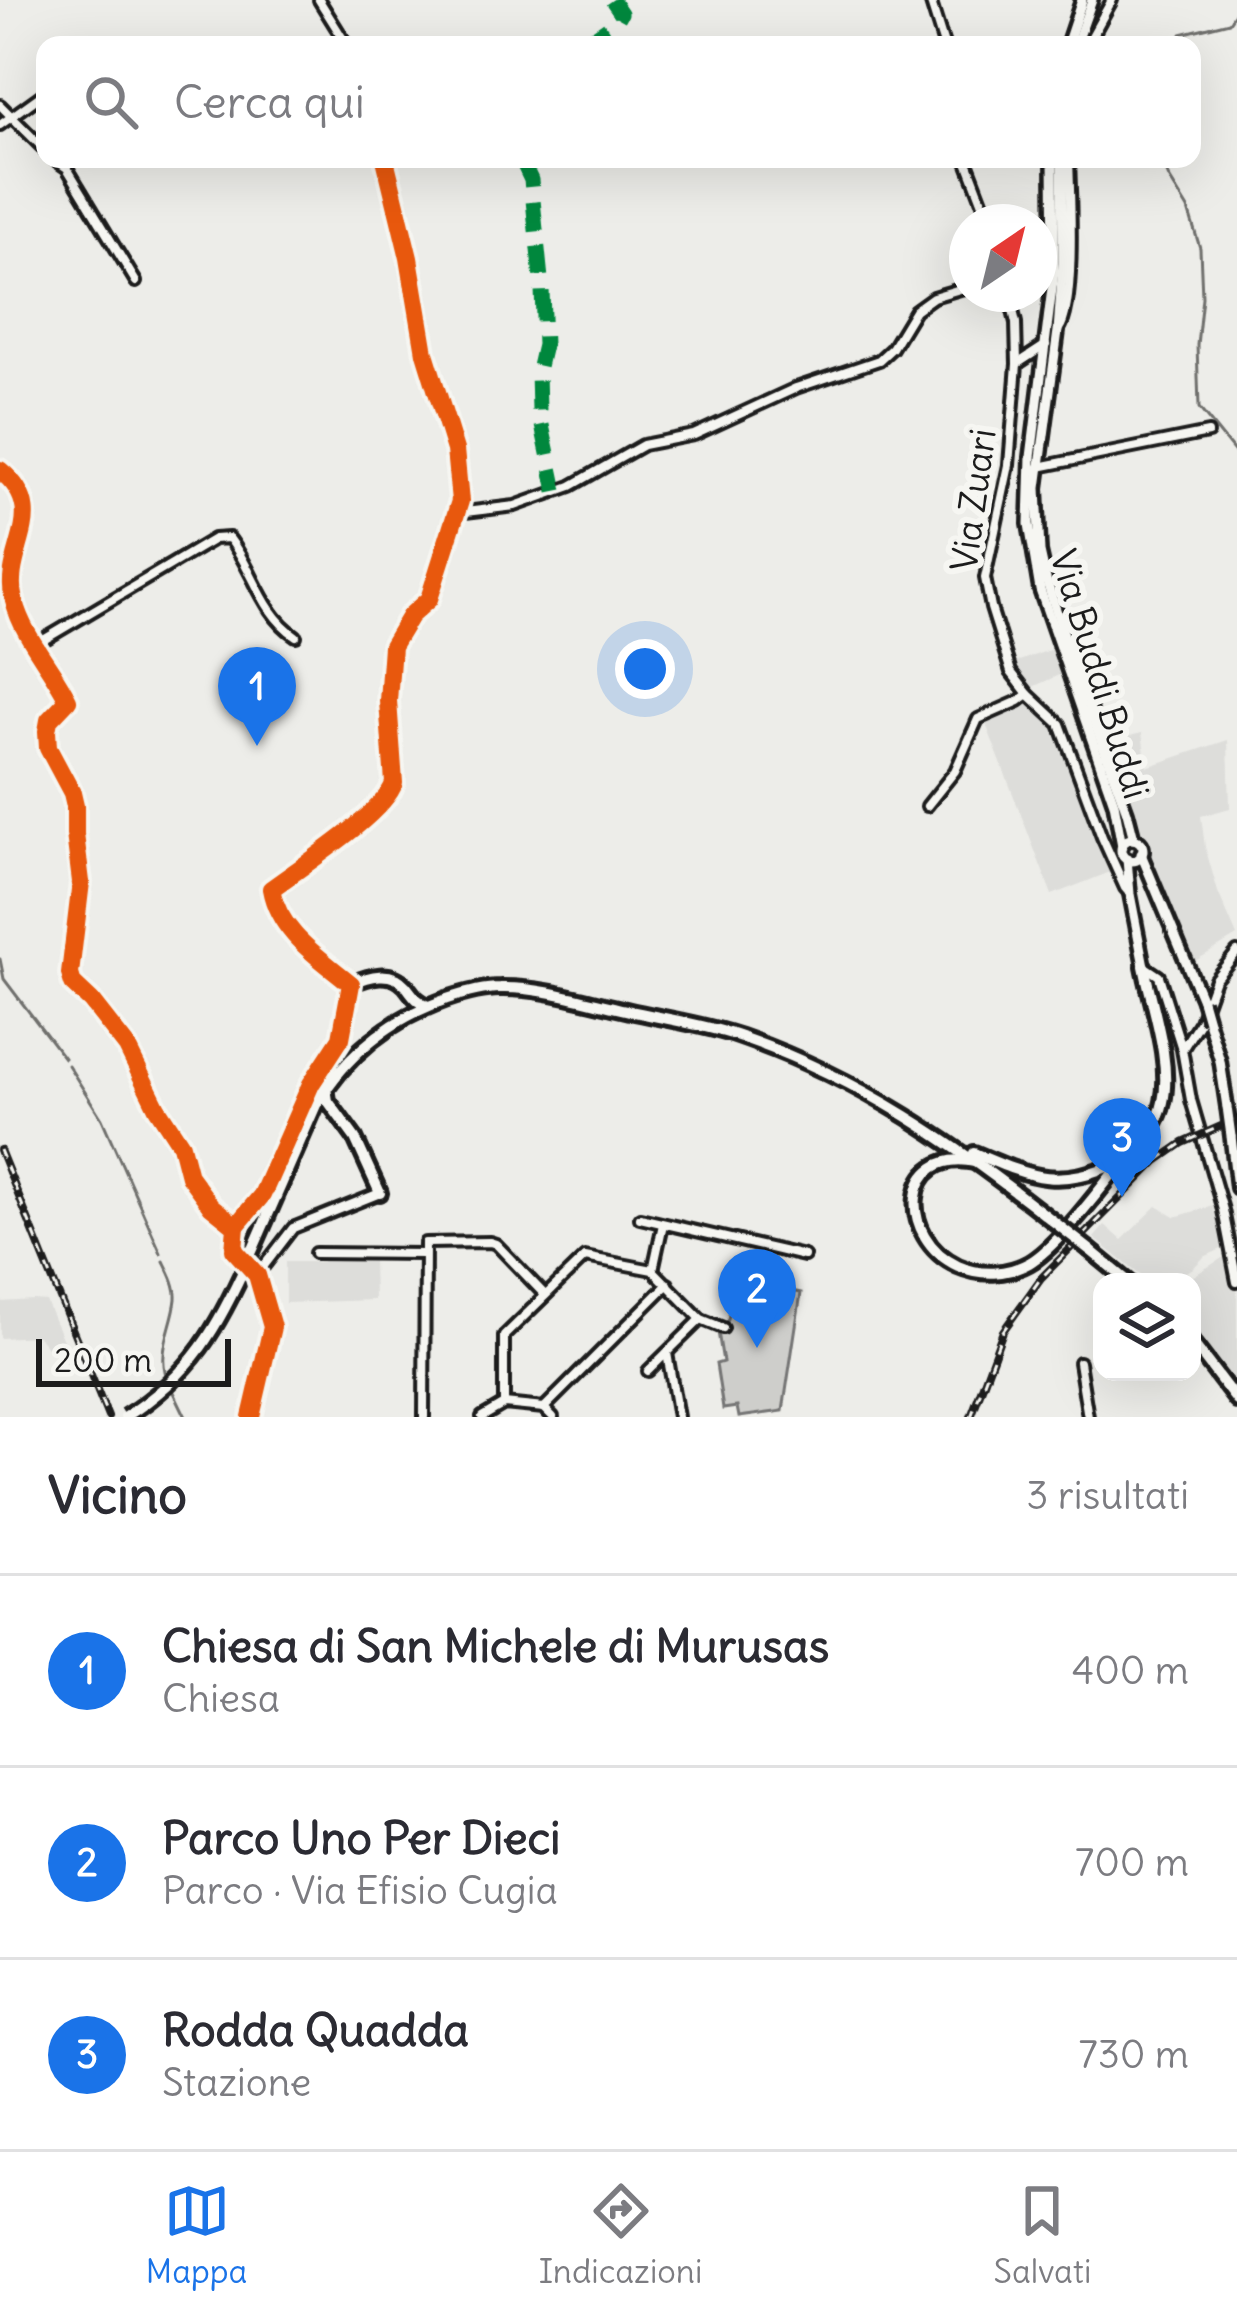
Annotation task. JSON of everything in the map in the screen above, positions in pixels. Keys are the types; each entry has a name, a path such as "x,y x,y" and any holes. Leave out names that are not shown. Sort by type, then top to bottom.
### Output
{"main road":[{"path":"1075,36 1088,3"},
{"name":"Via Buddi Buddi","path":"1060,168 1029,524 1040,590 1114,803 1122,846"},
{"name":"Via Buddi Buddi","path":"1061,168 1061,327 1035,466 1038,522 1046,579 1134,839"},
{"path":"978,1162 953,1160 931,1170 919,1185 917,1218 926,1241 946,1260 971,1271 995,1273 1039,1256 1161,1114 1165,1066 1122,854 1125,841 1134,839 1142,845 1202,1000 1220,1061 1237,1188"},
{"path":"1126,859 1142,854"},
{"path":"351,984 370,975 401,981 418,1002 428,1006"},
{"path":"125,1417 152,1399 194,1358 226,1309 326,1088 356,1052 392,1023 482,988 550,993 704,1026 850,1082 959,1148 1118,1273"},
{"path":"409,991 409,1015"},
{"path":"326,1088 334,1113 355,1138 380,1193"},
{"path":"310,1116 322,1110 334,1113"},
{"path":"959,1148 1027,1175 1056,1179 1090,1174 1125,1159"},
{"path":"1201,1354 1236,1399"}],"street":[{"path":"320,0 342,36"},
{"path":"930,0 941,36"},
{"path":"1092,34 1112,0"},
{"path":"1088,3 1092,34"},
{"path":"0,125 36,99"},
{"path":"0,105 36,140"},
{"path":"66,168 136,282"},
{"path":"251,1417 272,1327 256,1275 234,1250 236,1226 262,1195 311,1084 341,1038 351,984 298,942 273,902 271,889 392,793 388,701 392,646 410,616 429,599 460,501 455,450 424,353 388,168"},
{"path":"969,168 983,204"},
{"path":"457,513 514,506 571,486 643,445 694,435 796,388 879,360 915,310 949,292"},
{"name":"Via Zuari","path":"1013,312 1017,364 1009,465 985,578 991,608 1011,672 1060,724 1102,837 1130,894"},
{"path":"1017,364 1046,345"},
{"path":"1009,465 1035,466 1208,433"},
{"path":"0,470 21,492 27,520 13,576 13,597 22,625 68,700 47,730 48,748 75,806 82,882 70,974 127,1047 181,1145 189,1176 211,1206 236,1226"},
{"path":"35,645 214,539 229,538 272,616 296,636"},
{"path":"927,806 955,770 978,719 1028,694"},
{"path":"1182,1049 1200,1021 1215,979 1237,952"},
{"path":"1144,966 1159,976 1182,1049 1237,1282"},
{"path":"256,1275 293,1228 380,1193"},
{"path":"640,1218 804,1256"},
{"path":"653,1270 663,1224"},
{"path":"424,1417 425,1244 496,1244 545,1294"},
{"path":"315,1253 423,1254"},
{"path":"504,1404 504,1336 585,1257 653,1270 701,1319 723,1328"},
{"path":"544,1408 668,1283"},
{"path":"648,1371 701,1319"},
{"path":"667,1352 675,1415"},
{"path":"1079,1362 1088,1417"},
{"path":"482,1417 504,1404 544,1408 553,1417"}],"shaded area":[{"path":"1052,649 1061,674 1026,690 1011,664"},
{"path":"1017,704 1032,704 1064,736 1113,871 1052,895 984,719"},
{"path":"1142,733 1147,767 1228,740 1230,808 1201,816 1218,892 1237,936 1195,961 1101,743"},
{"path":"1157,1206 1175,1217 1213,1206 1226,1247 1183,1273 1138,1273 1094,1238 1105,1225 1122,1240"},
{"path":"1227,1255 1237,1288 1237,1387 1201,1342 1198,1273"},
{"path":"373,1260 374,1300 285,1303 285,1262"},
{"path":"738,1280 801,1293 783,1411 739,1417 737,1407 723,1409 716,1364 723,1362 718,1332 724,1334"},
{"path":"46,1301 65,1345 48,1348 38,1336 0,1338 0,1302"}],"waterway":[{"path":"1181,34 1229,22 1237,10"},
{"path":"1165,168 1188,209 1200,248 1199,408 1237,455"},
{"path":"0,959 4,979 64,1058"},
{"path":"68,1065 102,1119 161,1253"},
{"path":"164,1261 176,1294 165,1348 167,1378"},
{"path":"171,1386 186,1417"}],"railway":[{"path":"971,1417 1003,1331 1041,1278 1157,1161 1183,1143 1237,1119"},
{"path":"0,1150 108,1417"}],"marked path":[{"path":"596,36 621,13 612,0"},
{"path":"525,168 531,180 542,289 539,411 556,491"}],"cycle path":[{"path":"236,1226 262,1195 311,1084 341,1038 351,984 291,931 271,889 359,824 394,783 388,701 392,646 410,616 429,599 460,501 455,450 425,353 387,168"},
{"path":"0,470 16,486 25,517 14,565 14,601 24,627 68,700 49,720 47,731 48,748 75,806 81,882 70,974 73,984 127,1047 181,1145 189,1176 211,1206 236,1226 234,1250 257,1275 272,1327 251,1417"}],"place":[{"name":"Chiesa di San Michele di Murusas","path":"257,746"},
{"name":"Rodda Quadda","path":"1122,1197"},
{"name":"Parco Uno Per Dieci","path":"757,1348"}]}
